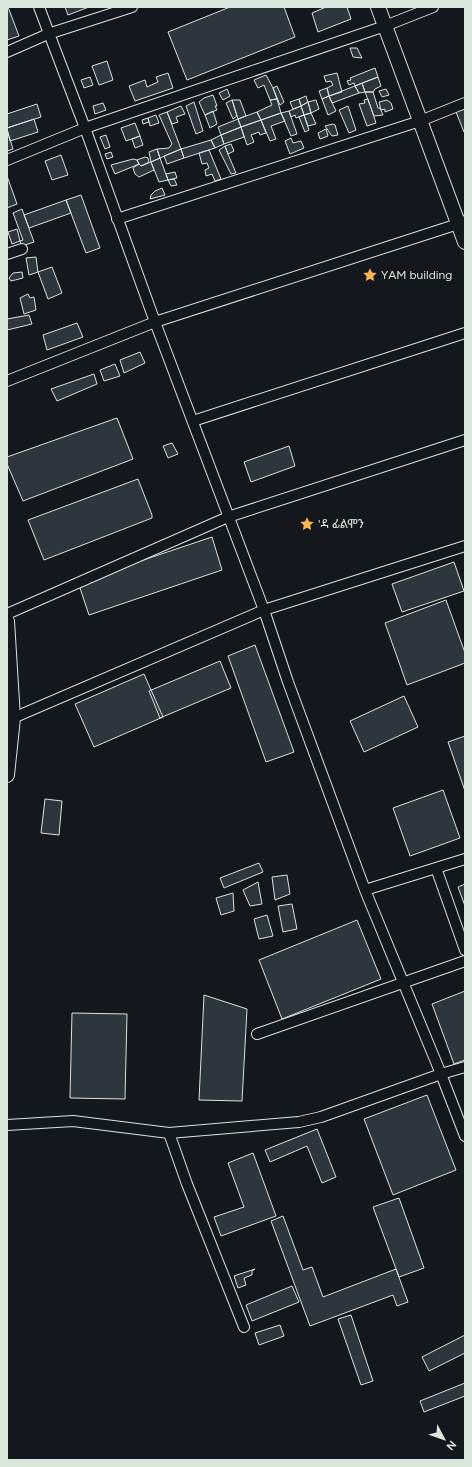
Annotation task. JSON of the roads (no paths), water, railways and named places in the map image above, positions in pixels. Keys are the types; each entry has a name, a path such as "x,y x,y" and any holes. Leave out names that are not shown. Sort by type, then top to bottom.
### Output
{"street":[{"path":"38,7 84,128 116,219 264,610 288,682 365,890 465,1136"},
{"path":"7,52 48,34 132,7"},
{"path":"378,7 420,121 462,222 465,242"},
{"path":"7,160 84,128 385,26 433,7"},
{"path":"116,219 420,121 465,103"},
{"path":"7,381 155,322 462,222"},
{"path":"7,254 22,249"},
{"path":"193,421 465,333"},
{"path":"7,614 228,517 465,440"},
{"path":"10,717 264,610 465,546"},
{"path":"7,620 10,717 7,774"},
{"path":"365,890 465,859"},
{"path":"436,868 465,950"},
{"path":"257,1034 404,984 465,961"},
{"path":"7,1125 73,1121 169,1133 299,1122 313,1119 465,1067"},
{"path":"169,1133 187,1184 244,1327"}],"place":[{"name":"YAM building","path":"370,275"},
{"name":"'ዳ ፊልሞን","path":"307,524"}]}
